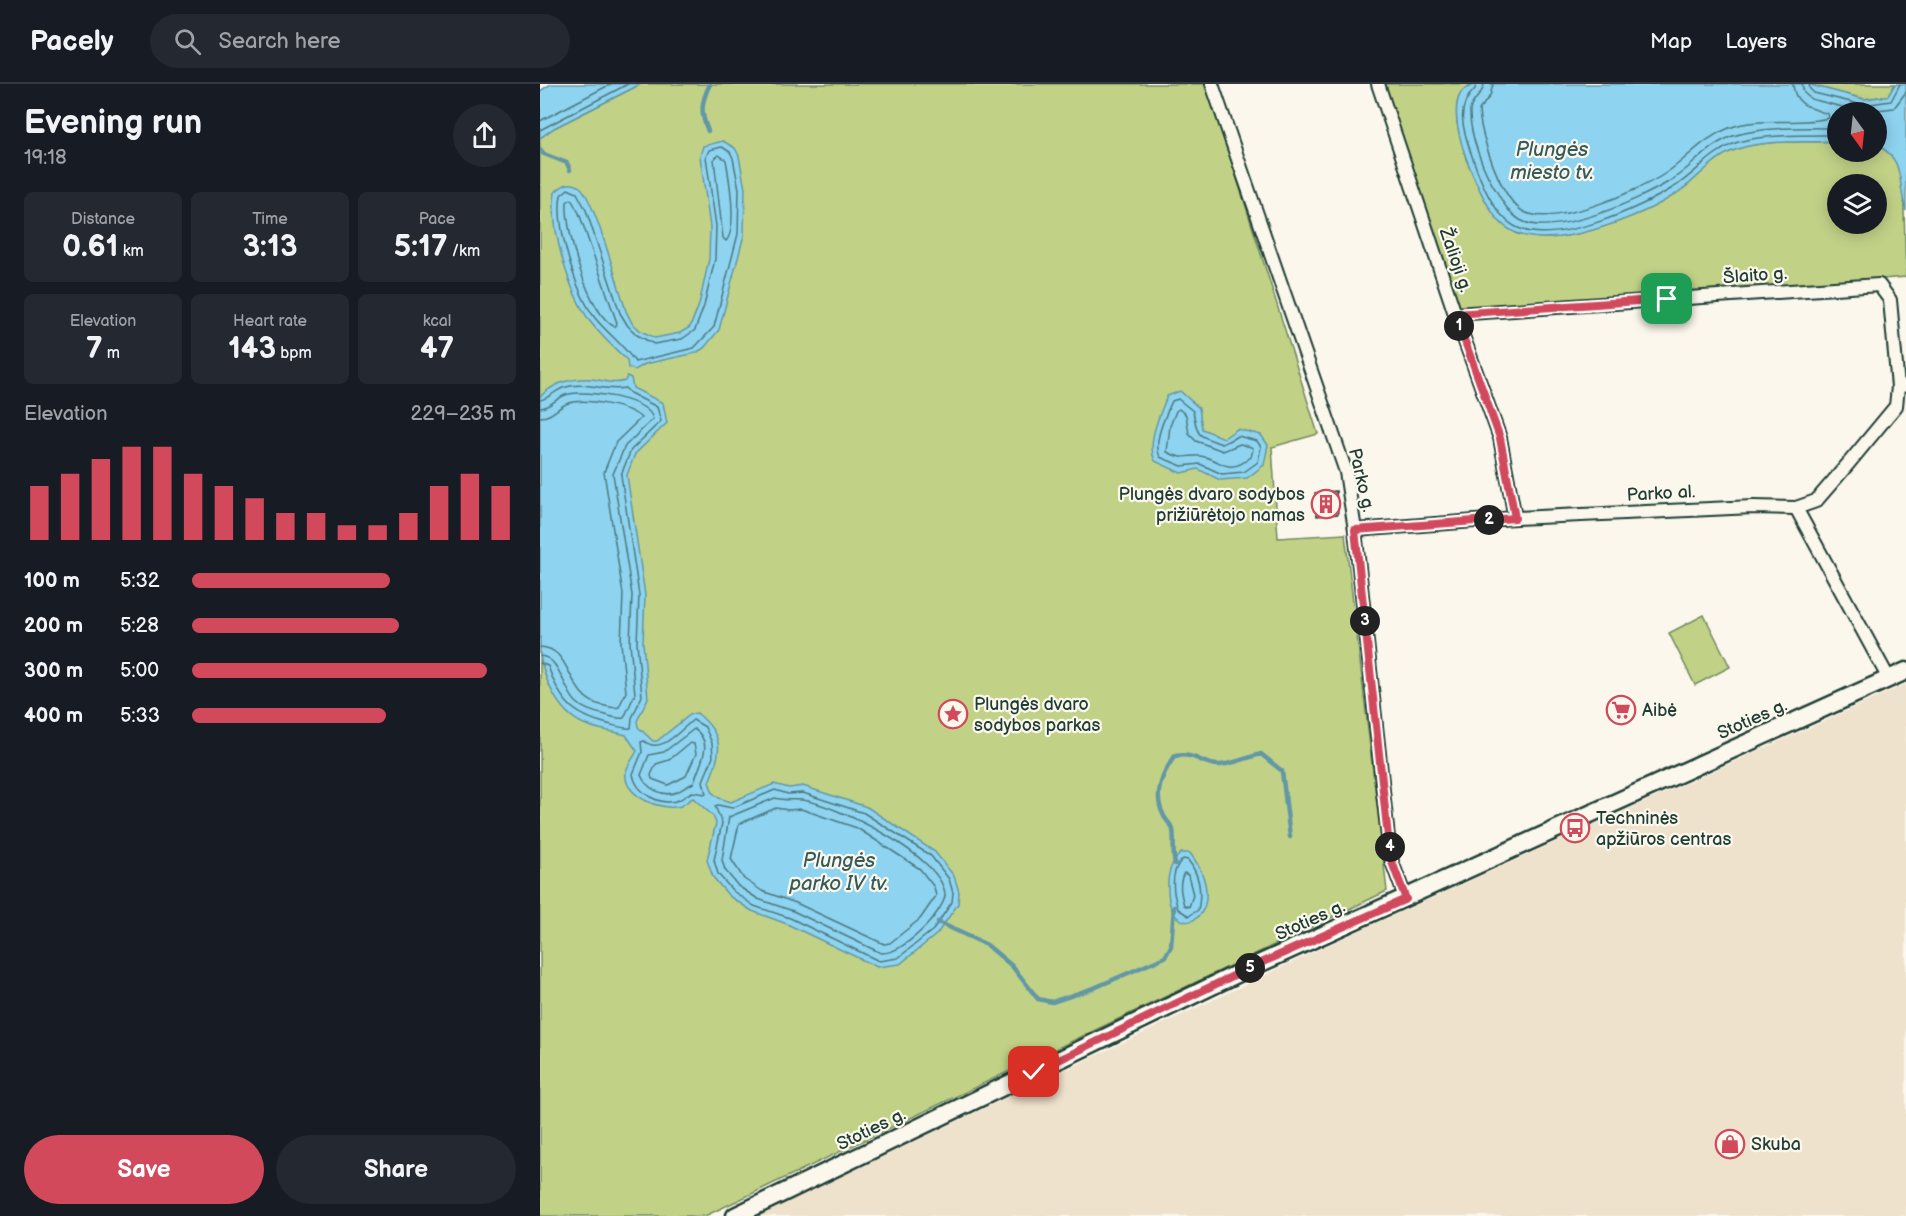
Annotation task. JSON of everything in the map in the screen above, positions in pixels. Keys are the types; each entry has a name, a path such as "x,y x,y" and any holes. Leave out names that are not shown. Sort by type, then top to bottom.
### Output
{"main road":[{"name":"Stoties g.","path":"735,1216 1243,971 1906,671"}],"street":[{"name":"Parko g.","path":"1212,84 1346,472 1355,530 1388,837 1392,862 1406,899"},
{"name":"Žalioji g.","path":"1378,84 1455,314 1500,438 1515,518"},
{"name":"Šlaito g.","path":"1455,314 1879,285 1890,300 1902,386"},
{"name":"Parko al.","path":"1355,530 1515,518 1753,507 1796,508 1816,501 1896,406 1902,386"},
{"path":"1796,508 1889,679"}],"shaded area":[{"path":"1906,684 1906,1216 758,1216 1343,938"}],"green space":[{"name":"Plungės dvaro sodybos parkas","path":"641,84 1207,84 1318,434 1272,447 1278,538 1345,534 1387,891 705,1216 540,1216 540,138 554,128"},
{"path":"1380,84 1475,84 1463,90 1457,123 1466,159 1482,194 1517,234 1534,237 1578,234 1635,215 1668,199 1729,152 1749,146 1827,141 1827,162 1887,162 1887,151 1894,157 1903,176 1906,277 1455,314"},
{"path":"1807,84 1895,84 1888,96 1864,99"},
{"path":"1704,615 1730,667 1695,685 1669,633"}],"water":[{"path":"551,84 641,84 554,128 540,138 540,91"},
{"name":"Plungės miesto tv.","path":"1475,84 1807,84 1864,99 1888,96 1895,84 1906,84 1906,211 1897,165 1887,152 1887,102 1827,102 1827,141 1775,143 1738,149 1714,162 1666,200 1633,216 1577,234 1543,238 1525,236 1513,231 1498,220 1473,176 1465,156 1457,117 1457,102 1463,90"},
{"path":"723,141 735,148 739,156 745,189 744,235 719,330 704,348 696,353 645,364 635,370 628,368 627,360 589,320 574,293 558,240 555,223 555,192 564,185 573,184 580,187 586,195 599,225 626,311 632,323 655,338 680,333 690,327 699,305 709,259 710,227 700,156 703,146"},
{"name":"Plungės parko IV tv.","path":"627,376 631,378 633,388 663,403 667,423 635,454 627,475 645,595 643,643 648,698 637,721 638,727 653,741 657,741 691,714 697,713 713,729 717,737 717,762 709,782 713,793 719,798 731,802 774,784 789,788 803,786 867,807 935,852 954,876 959,892 958,904 937,934 900,964 877,967 787,924 752,911 729,896 713,877 707,860 716,823 713,816 693,798 681,806 664,807 637,795 626,781 626,772 637,751 626,735 594,728 575,719 560,704 549,685 540,655 540,397 557,384 570,380 592,379 616,383 625,381"},
{"path":"1180,391 1199,408 1202,429 1224,438 1237,429 1261,435 1268,445 1264,465 1247,478 1220,480 1198,469 1181,473 1155,461 1152,446 1158,420 1167,396"},
{"path":"1181,853 1190,853 1202,875 1206,894 1204,908 1197,918 1188,921 1179,919 1171,908 1168,890 1170,870"}],"building":[{"name":"Plungės dvaro sodybos prižiūrėtojo namas","path":"1336,491 1338,514 1317,516 1315,493"}],"waterway":[{"path":"708,131 703,108 710,84"},
{"path":"540,149 544,154 567,163 570,170"},
{"path":"1175,864 1173,830 1164,816 1159,799 1163,776 1175,756 1189,756 1220,765 1261,754 1282,771 1290,837"},
{"path":"938,922 987,945 1012,966 1038,999 1052,1002 1094,988 1165,957 1171,946 1174,907"}],"place":[{"name":"Plungės dvaro sodybos prižiūrėtojo namas","path":"1326,504"},
{"name":"Aibė","path":"1621,710"},
{"name":"Plungės dvaro sodybos parkas","path":"953,714"},
{"name":"Techninės apžiūros centras","path":"1575,828"},
{"name":"Skuba","path":"1730,1144"}],"route":[{"path":"1034,1072 1243,971 1406,899 1392,862 1388,837 1355,530 1515,518 1500,438 1455,314 1667,299"}]}
